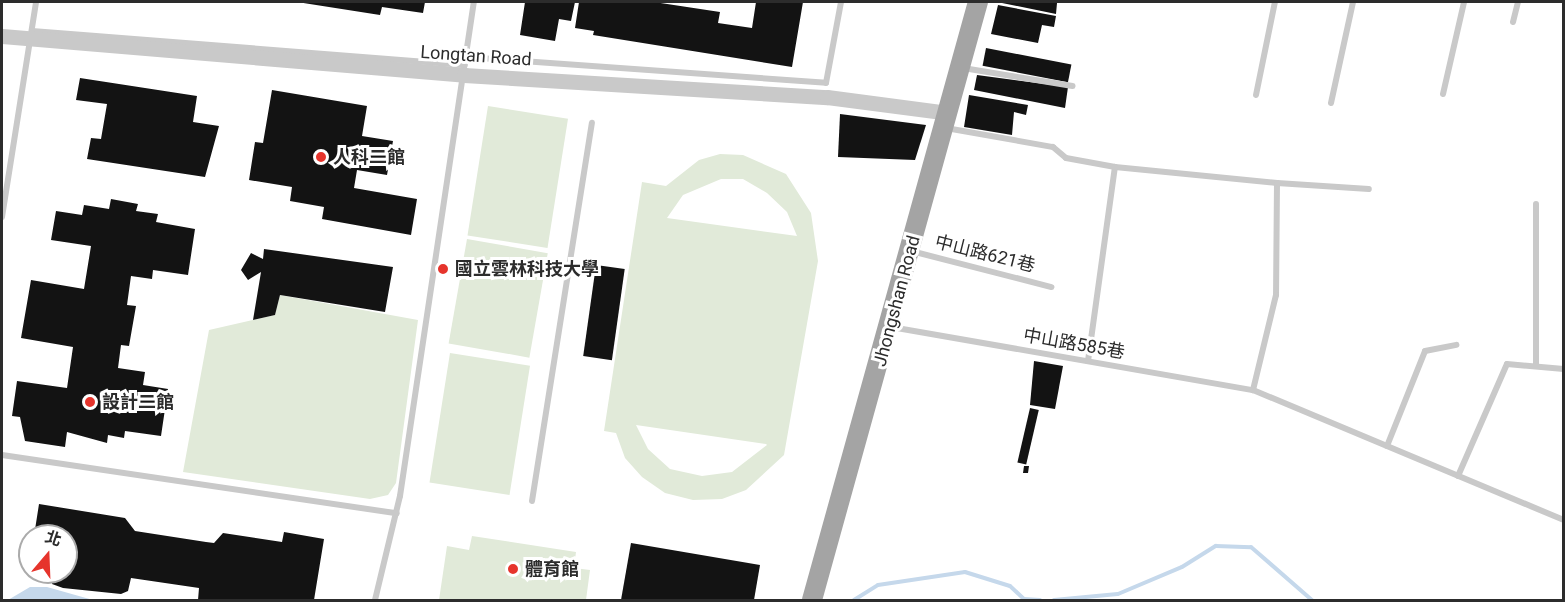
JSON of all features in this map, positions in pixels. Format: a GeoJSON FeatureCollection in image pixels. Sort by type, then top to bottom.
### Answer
{"type":"FeatureCollection","features":[{"type":"Feature","properties":{"kind":"main road","name":"Jhongshan Road"},"geometry":{"type":"LineString","coordinates":[[812,600],[890,327],[978,2]]}},
{"type":"Feature","properties":{"kind":"street","name":"Longtan Road"},"geometry":{"type":"LineString","coordinates":[[2,36],[31,35],[827,97],[946,120]]}},
{"type":"Feature","properties":{"kind":"lane"},"geometry":{"type":"LineString","coordinates":[[2,217],[36,2]]}},
{"type":"Feature","properties":{"kind":"lane"},"geometry":{"type":"LineString","coordinates":[[375,600],[397,513],[474,2]]}},
{"type":"Feature","properties":{"kind":"lane"},"geometry":{"type":"LineString","coordinates":[[466,57],[826,83],[841,2]]}},
{"type":"Feature","properties":{"kind":"lane"},"geometry":{"type":"LineString","coordinates":[[1256,95],[1275,2]]}},
{"type":"Feature","properties":{"kind":"lane"},"geometry":{"type":"LineString","coordinates":[[1331,103],[1353,2]]}},
{"type":"Feature","properties":{"kind":"lane"},"geometry":{"type":"LineString","coordinates":[[1443,94],[1464,2]]}},
{"type":"Feature","properties":{"kind":"lane"},"geometry":{"type":"LineString","coordinates":[[1513,22],[1518,2]]}},
{"type":"Feature","properties":{"kind":"lane"},"geometry":{"type":"LineString","coordinates":[[960,67],[1073,86]]}},
{"type":"Feature","properties":{"kind":"lane"},"geometry":{"type":"LineString","coordinates":[[946,120],[1053,147],[1066,158],[1115,167],[1277,183],[1369,189]]}},
{"type":"Feature","properties":{"kind":"lane"},"geometry":{"type":"LineString","coordinates":[[532,501],[592,123]]}},
{"type":"Feature","properties":{"kind":"lane"},"geometry":{"type":"LineString","coordinates":[[1088,361],[1115,167]]}},
{"type":"Feature","properties":{"kind":"lane"},"geometry":{"type":"LineString","coordinates":[[1253,390],[1276,295],[1277,183]]}},
{"type":"Feature","properties":{"kind":"lane"},"geometry":{"type":"LineString","coordinates":[[1536,204],[1536,366]]}},
{"type":"Feature","properties":{"kind":"lane","name":"中山路621巷"},"geometry":{"type":"LineString","coordinates":[[911,251],[1052,287]]}},
{"type":"Feature","properties":{"kind":"lane","name":"中山路585巷"},"geometry":{"type":"LineString","coordinates":[[890,327],[1253,390],[1563,520]]}},
{"type":"Feature","properties":{"kind":"lane"},"geometry":{"type":"LineString","coordinates":[[1387,446],[1425,351],[1456,345]]}},
{"type":"Feature","properties":{"kind":"lane"},"geometry":{"type":"LineString","coordinates":[[1458,476],[1507,364],[1563,369]]}},
{"type":"Feature","properties":{"kind":"lane"},"geometry":{"type":"LineString","coordinates":[[2,455],[397,513]]}},
{"type":"Feature","properties":{"kind":"green space"},"geometry":{"type":"Polygon","coordinates":[[[488,106],[568,119],[548,248],[468,235],[488,106]]]}},
{"type":"Feature","properties":{"kind":"green space"},"geometry":{"type":"Polygon","coordinates":[[[720,154],[743,155],[786,174],[811,213],[818,261],[784,455],[746,490],[722,499],[693,500],[665,493],[642,477],[625,458],[616,433],[604,431],[642,182],[666,186],[699,160],[720,154]],[[721,179],[683,195],[667,218],[797,236],[787,212],[767,193],[743,179],[721,179]],[[636,425],[648,449],[670,469],[702,476],[732,472],[767,445],[766,444],[636,425]]]}},
{"type":"Feature","properties":{"kind":"green space"},"geometry":{"type":"Polygon","coordinates":[[[467,239],[548,253],[529,358],[449,343],[467,239]]]}},
{"type":"Feature","properties":{"kind":"green space"},"geometry":{"type":"Polygon","coordinates":[[[280,295],[418,320],[396,483],[388,495],[370,499],[183,472],[209,330],[275,315],[280,295]]]}},
{"type":"Feature","properties":{"kind":"green space"},"geometry":{"type":"Polygon","coordinates":[[[450,353],[530,366],[510,495],[430,482],[450,353]]]}},
{"type":"Feature","properties":{"kind":"green space","name":"體育館"},"geometry":{"type":"Polygon","coordinates":[[[472,536],[576,552],[574,568],[590,570],[586,600],[439,600],[447,546],[469,550],[472,536]]]}},
{"type":"Feature","properties":{"kind":"water"},"geometry":{"type":"Polygon","coordinates":[[[30,587],[47,587],[93,600],[8,600],[30,587]]]}},
{"type":"Feature","properties":{"kind":"building"},"geometry":{"type":"Polygon","coordinates":[[[297,2],[425,2],[423,13],[382,7],[380,15],[297,2]]]}},
{"type":"Feature","properties":{"kind":"building"},"geometry":{"type":"Polygon","coordinates":[[[525,2],[575,2],[571,21],[559,19],[555,41],[520,35],[525,2]]]}},
{"type":"Feature","properties":{"kind":"building"},"geometry":{"type":"Polygon","coordinates":[[[579,2],[654,2],[720,12],[718,23],[752,28],[756,2],[803,2],[792,67],[593,35],[594,31],[575,28],[579,2]]]}},
{"type":"Feature","properties":{"kind":"building"},"geometry":{"type":"Polygon","coordinates":[[[1002,3],[1057,3],[1056,14],[1002,3]]]}},
{"type":"Feature","properties":{"kind":"building"},"geometry":{"type":"Polygon","coordinates":[[[998,5],[1056,16],[1054,27],[1042,25],[1038,43],[991,34],[998,5]]]}},
{"type":"Feature","properties":{"kind":"building"},"geometry":{"type":"Polygon","coordinates":[[[986,48],[1071,65],[1068,82],[983,66],[986,48]]]}},
{"type":"Feature","properties":{"kind":"building"},"geometry":{"type":"Polygon","coordinates":[[[977,75],[1068,87],[1065,108],[974,90],[977,75]]]}},
{"type":"Feature","properties":{"kind":"building"},"geometry":{"type":"Polygon","coordinates":[[[80,78],[197,96],[193,122],[219,126],[205,177],[87,159],[91,138],[101,139],[107,104],[76,100],[80,78]]]}},
{"type":"Feature","properties":{"kind":"building","name":"人科二館"},"geometry":{"type":"Polygon","coordinates":[[[272,90],[367,106],[362,136],[393,141],[387,175],[357,170],[354,188],[417,199],[411,235],[322,219],[324,207],[290,201],[292,187],[249,180],[255,142],[263,143],[272,90]]]}},
{"type":"Feature","properties":{"kind":"building"},"geometry":{"type":"Polygon","coordinates":[[[969,95],[1028,105],[1026,115],[1014,112],[1012,135],[964,127],[969,95]]]}},
{"type":"Feature","properties":{"kind":"building"},"geometry":{"type":"Polygon","coordinates":[[[840,114],[926,125],[915,160],[838,157],[840,114]]]}},
{"type":"Feature","properties":{"kind":"building"},"geometry":{"type":"Polygon","coordinates":[[[111,199],[138,204],[136,211],[158,214],[156,222],[195,229],[188,275],[153,270],[152,279],[131,276],[127,305],[136,306],[129,346],[121,345],[118,368],[145,372],[143,385],[168,389],[161,436],[125,431],[124,438],[108,435],[107,443],[67,432],[65,447],[25,441],[20,417],[12,416],[17,381],[67,388],[73,347],[21,338],[31,280],[84,289],[91,246],[51,240],[56,211],[82,215],[84,205],[109,209],[111,199]]]}},
{"type":"Feature","properties":{"kind":"building"},"geometry":{"type":"Polygon","coordinates":[[[264,249],[393,267],[385,312],[280,295],[275,315],[253,320],[261,272],[248,280],[241,270],[251,253],[263,259],[264,249]]]}},
{"type":"Feature","properties":{"kind":"building"},"geometry":{"type":"Polygon","coordinates":[[[596,265],[625,269],[612,360],[583,356],[596,265]]]}},
{"type":"Feature","properties":{"kind":"building"},"geometry":{"type":"Polygon","coordinates":[[[1034,361],[1063,366],[1055,409],[1030,405],[1034,361]]]}},
{"type":"Feature","properties":{"kind":"building"},"geometry":{"type":"Polygon","coordinates":[[[1030,408],[1039,410],[1026,465],[1017,463],[1030,408]]]}},
{"type":"Feature","properties":{"kind":"building"},"geometry":{"type":"Polygon","coordinates":[[[1024,466],[1029,466],[1028,473],[1023,473],[1024,466]]]}},
{"type":"Feature","properties":{"kind":"building"},"geometry":{"type":"Polygon","coordinates":[[[39,504],[125,518],[135,531],[214,543],[223,533],[282,542],[284,532],[324,539],[314,600],[198,600],[199,588],[131,578],[128,591],[121,594],[63,588],[52,584],[78,584],[78,524],[36,524],[39,504]]]}},
{"type":"Feature","properties":{"kind":"building"},"geometry":{"type":"Polygon","coordinates":[[[631,543],[760,565],[754,600],[621,600],[631,543]]]}},
{"type":"Feature","properties":{"kind":"waterway"},"geometry":{"type":"LineString","coordinates":[[1054,600],[1118,594],[1182,567],[1216,546],[1251,547],[1312,600]]}},
{"type":"Feature","properties":{"kind":"waterway"},"geometry":{"type":"LineString","coordinates":[[854,600],[878,585],[965,572],[1010,586],[1024,599],[1040,600]]}},
{"type":"Feature","properties":{"kind":"place","name":"人科二館"},"geometry":{"type":"Point","coordinates":[321,157]}},
{"type":"Feature","properties":{"kind":"place","name":"國立雲林科技大學"},"geometry":{"type":"Point","coordinates":[443,269]}},
{"type":"Feature","properties":{"kind":"place","name":"設計二館"},"geometry":{"type":"Point","coordinates":[90,402]}},
{"type":"Feature","properties":{"kind":"place","name":"體育館"},"geometry":{"type":"Point","coordinates":[513,569]}}]}
